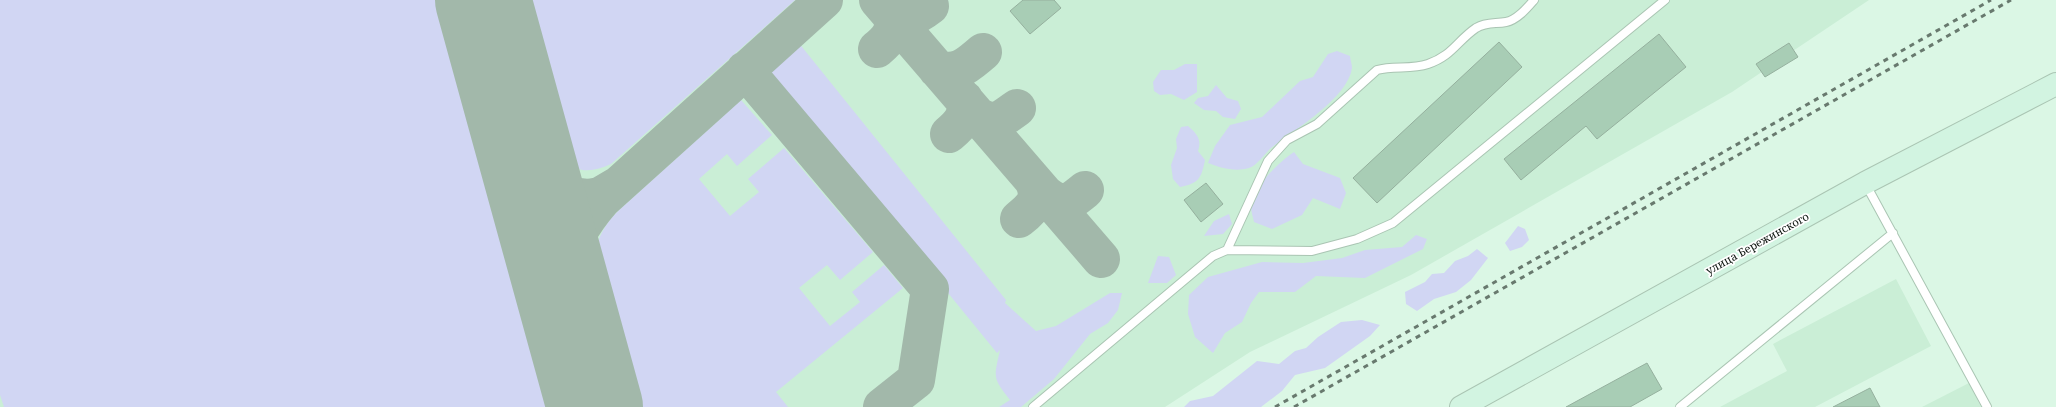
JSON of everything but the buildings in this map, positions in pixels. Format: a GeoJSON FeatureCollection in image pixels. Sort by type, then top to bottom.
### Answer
{"type":"FeatureCollection","features":[{"type":"Feature","properties":{"kind":"main road","name":"улица Бережинского"},"geometry":{"type":"LineString","coordinates":[[1461,407],[1865,183],[2056,84]]}},
{"type":"Feature","properties":{"kind":"lane"},"geometry":{"type":"LineString","coordinates":[[1226,250],[1268,160],[1287,140],[1317,124],[1377,70],[1384,68],[1411,68],[1444,58],[1476,28],[1488,23],[1507,22],[1519,15],[1534,0]]}},
{"type":"Feature","properties":{"kind":"lane"},"geometry":{"type":"LineString","coordinates":[[1033,407],[1213,256],[1226,250],[1312,251],[1358,239],[1393,223],[1665,0]]}},
{"type":"Feature","properties":{"kind":"lane"},"geometry":{"type":"LineString","coordinates":[[1865,183],[1988,407]]}},
{"type":"Feature","properties":{"kind":"lane"},"geometry":{"type":"LineString","coordinates":[[1680,407],[1893,233]]}},
{"type":"Feature","properties":{"kind":"shaded area"},"geometry":{"type":"Polygon","coordinates":[[[0,0],[1869,0],[1732,92],[1411,275],[1250,352],[1165,407],[0,407],[0,0]]]}},
{"type":"Feature","properties":{"kind":"shaded area"},"geometry":{"type":"Polygon","coordinates":[[[0,0],[447,0],[558,407],[4,407],[0,395],[0,0]]]}},
{"type":"Feature","properties":{"kind":"shaded area"},"geometry":{"type":"Polygon","coordinates":[[[521,0],[795,0],[611,164],[598,169],[585,170],[574,167],[568,163],[564,157],[521,0]]]}},
{"type":"Feature","properties":{"kind":"shaded area"},"geometry":{"type":"Polygon","coordinates":[[[798,42],[1006,300],[1005,303],[1036,331],[1056,326],[1110,293],[1122,293],[1118,310],[1108,323],[1090,334],[1054,379],[1021,407],[999,407],[1010,400],[1000,386],[996,377],[996,366],[1000,350],[997,353],[767,71],[798,42]]]}},
{"type":"Feature","properties":{"kind":"shaded area"},"geometry":{"type":"Polygon","coordinates":[[[1337,51],[1350,56],[1352,68],[1341,91],[1331,102],[1306,123],[1271,148],[1252,167],[1233,169],[1223,168],[1208,163],[1215,146],[1230,125],[1262,117],[1300,81],[1313,77],[1328,54],[1337,51]]]}},
{"type":"Feature","properties":{"kind":"shaded area"},"geometry":{"type":"Polygon","coordinates":[[[1185,64],[1197,64],[1197,92],[1184,100],[1171,94],[1160,95],[1154,91],[1153,82],[1161,70],[1174,70],[1185,64]]]}},
{"type":"Feature","properties":{"kind":"shaded area"},"geometry":{"type":"Polygon","coordinates":[[[1216,85],[1227,98],[1238,101],[1241,109],[1235,119],[1223,117],[1216,111],[1204,110],[1194,103],[1198,98],[1208,96],[1216,85]]]}},
{"type":"Feature","properties":{"kind":"shaded area"},"geometry":{"type":"Polygon","coordinates":[[[741,100],[772,135],[737,166],[727,154],[699,179],[730,216],[759,192],[748,179],[784,148],[873,252],[840,280],[827,265],[799,288],[830,326],[860,302],[852,292],[884,265],[903,288],[776,392],[788,407],[632,407],[594,263],[594,256],[598,242],[604,229],[617,212],[741,100]]]}},
{"type":"Feature","properties":{"kind":"shaded area"},"geometry":{"type":"Polygon","coordinates":[[[1188,126],[1198,137],[1198,151],[1205,160],[1202,172],[1198,179],[1191,184],[1180,187],[1173,179],[1171,165],[1177,148],[1176,139],[1181,127],[1188,126]]]}},
{"type":"Feature","properties":{"kind":"shaded area"},"geometry":{"type":"Polygon","coordinates":[[[1294,152],[1303,164],[1340,178],[1346,193],[1340,209],[1313,198],[1302,215],[1272,229],[1254,222],[1251,206],[1256,191],[1261,183],[1275,168],[1294,152]]]}},
{"type":"Feature","properties":{"kind":"shaded area"},"geometry":{"type":"Polygon","coordinates":[[[1229,214],[1232,224],[1223,234],[1204,236],[1214,221],[1229,214]]]}},
{"type":"Feature","properties":{"kind":"shaded area"},"geometry":{"type":"Polygon","coordinates":[[[1518,226],[1525,229],[1529,240],[1522,247],[1510,251],[1505,243],[1518,226]]]}},
{"type":"Feature","properties":{"kind":"shaded area"},"geometry":{"type":"Polygon","coordinates":[[[1416,235],[1427,239],[1423,249],[1365,278],[1316,276],[1295,292],[1259,292],[1251,303],[1242,322],[1225,333],[1213,353],[1195,337],[1188,314],[1189,295],[1208,277],[1262,262],[1303,263],[1342,258],[1365,250],[1402,247],[1416,235]]]}},
{"type":"Feature","properties":{"kind":"shaded area"},"geometry":{"type":"Polygon","coordinates":[[[1477,249],[1488,258],[1471,280],[1456,292],[1434,299],[1417,311],[1406,304],[1405,292],[1425,282],[1432,274],[1444,273],[1455,261],[1468,256],[1477,249]]]}},
{"type":"Feature","properties":{"kind":"shaded area"},"geometry":{"type":"Polygon","coordinates":[[[1158,256],[1169,257],[1176,275],[1167,283],[1148,283],[1158,256]]]}},
{"type":"Feature","properties":{"kind":"shaded area"},"geometry":{"type":"Polygon","coordinates":[[[1896,279],[1931,346],[1815,407],[1720,407],[1787,371],[1773,344],[1896,279]]]}},
{"type":"Feature","properties":{"kind":"shaded area"},"geometry":{"type":"Polygon","coordinates":[[[1362,320],[1380,325],[1370,336],[1325,368],[1295,375],[1282,391],[1261,407],[1184,407],[1190,401],[1213,396],[1257,361],[1279,364],[1295,351],[1306,348],[1318,337],[1341,322],[1362,320]]]}},
{"type":"Feature","properties":{"kind":"shaded area"},"geometry":{"type":"Polygon","coordinates":[[[1969,383],[1981,407],[1922,407],[1969,383]]]}},
{"type":"Feature","properties":{"kind":"taxiway"},"geometry":{"type":"LineString","coordinates":[[559,277],[576,236],[602,200],[824,0]]}},
{"type":"Feature","properties":{"kind":"taxiway"},"geometry":{"type":"LineString","coordinates":[[878,0],[1101,259]]}},
{"type":"Feature","properties":{"kind":"taxiway"},"geometry":{"type":"LineString","coordinates":[[891,15],[902,18],[912,16],[930,6]]}},
{"type":"Feature","properties":{"kind":"taxiway"},"geometry":{"type":"LineString","coordinates":[[877,49],[888,39],[890,35],[893,26],[891,15]]}},
{"type":"Feature","properties":{"kind":"taxiway"},"geometry":{"type":"LineString","coordinates":[[937,69],[945,71],[957,70],[967,65],[983,52]]}},
{"type":"Feature","properties":{"kind":"taxiway"},"geometry":{"type":"LineString","coordinates":[[745,70],[930,289],[916,380],[882,407]]}},
{"type":"Feature","properties":{"kind":"taxiway"},"geometry":{"type":"LineString","coordinates":[[949,134],[963,119],[965,114],[964,99]]}},
{"type":"Feature","properties":{"kind":"taxiway"},"geometry":{"type":"LineString","coordinates":[[978,116],[989,121],[994,121],[1003,118],[1017,108]]}},
{"type":"Feature","properties":{"kind":"taxiway"},"geometry":{"type":"LineString","coordinates":[[527,161],[539,178],[564,195],[589,198],[600,196],[617,186]]}},
{"type":"Feature","properties":{"kind":"taxiway"},"geometry":{"type":"LineString","coordinates":[[1019,219],[1029,211],[1035,202],[1037,192],[1033,180]]}},
{"type":"Feature","properties":{"kind":"taxiway"},"geometry":{"type":"LineString","coordinates":[[1045,194],[1057,201],[1066,202],[1075,198],[1085,190]]}},
{"type":"Feature","properties":{"kind":"runway"},"geometry":{"type":"LineString","coordinates":[[483,0],[595,407]]}},
{"type":"Feature","properties":{"kind":"railway"},"geometry":{"type":"LineString","coordinates":[[1275,407],[1991,0]]}},
{"type":"Feature","properties":{"kind":"railway"},"geometry":{"type":"LineString","coordinates":[[1294,407],[2011,0]]}}]}
